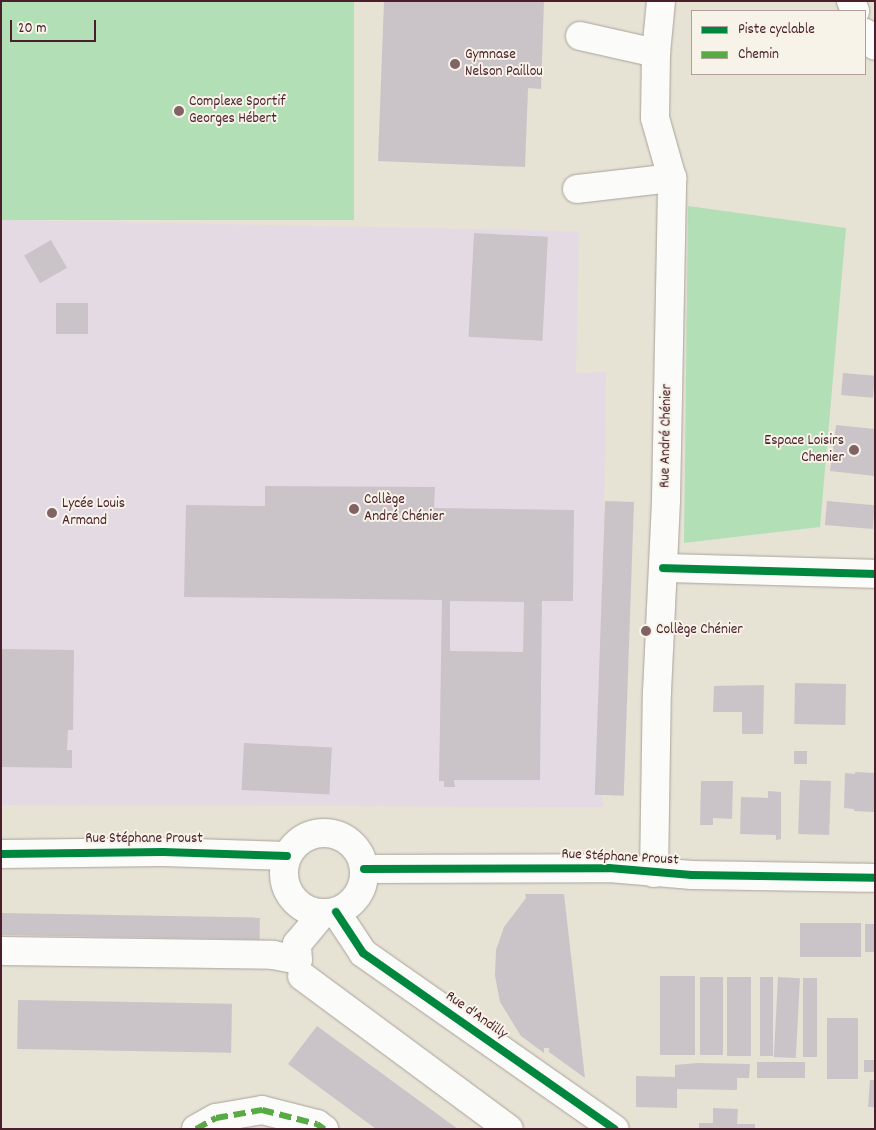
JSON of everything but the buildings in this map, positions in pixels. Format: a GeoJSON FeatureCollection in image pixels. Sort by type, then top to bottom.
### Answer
{"type":"FeatureCollection","features":[{"type":"Feature","properties":{"kind":"street","name":"Rue André Chénier"},"geometry":{"type":"LineString","coordinates":[[654,873],[657,692],[666,500],[672,178],[655,118],[656,53],[661,1]]}},
{"type":"Feature","properties":{"kind":"street"},"geometry":{"type":"LineString","coordinates":[[866,34],[875,46]]}},
{"type":"Feature","properties":{"kind":"street"},"geometry":{"type":"LineString","coordinates":[[580,36],[656,53]]}},
{"type":"Feature","properties":{"kind":"street"},"geometry":{"type":"LineString","coordinates":[[577,189],[672,178]]}},
{"type":"Feature","properties":{"kind":"street"},"geometry":{"type":"LineString","coordinates":[[663,568],[875,574]]}},
{"type":"Feature","properties":{"kind":"street"},"geometry":{"type":"LineString","coordinates":[[1,951],[273,954],[298,960],[297,944],[329,913],[348,906],[358,896],[363,883],[364,869],[361,856],[353,846],[343,838],[330,833],[317,833],[305,838],[294,846],[287,856],[284,869],[285,882],[290,894],[304,908],[329,913]]}},
{"type":"Feature","properties":{"kind":"street","name":"Rue Stéphane Proust"},"geometry":{"type":"LineString","coordinates":[[1,854],[163,852],[287,856]]}},
{"type":"Feature","properties":{"kind":"street","name":"Rue Stéphane Proust"},"geometry":{"type":"LineString","coordinates":[[364,869],[609,868],[654,873],[875,878]]}},
{"type":"Feature","properties":{"kind":"street","name":"Rue d'Andilly"},"geometry":{"type":"LineString","coordinates":[[329,913],[363,954],[614,1129]]}},
{"type":"Feature","properties":{"kind":"street"},"geometry":{"type":"LineString","coordinates":[[302,976],[510,1129]]}},
{"type":"Feature","properties":{"kind":"street"},"geometry":{"type":"LineString","coordinates":[[196,1129],[216,1118],[262,1110],[317,1124],[324,1129]]}},
{"type":"Feature","properties":{"kind":"shaded area","name":"Collège André Chénier"},"geometry":{"type":"Polygon","coordinates":[[[1,220],[579,231],[576,373],[606,372],[600,789],[604,807],[1,805],[1,220]]]}},
{"type":"Feature","properties":{"kind":"green space","name":"Complexe Sportif Georges Hébert"},"geometry":{"type":"Polygon","coordinates":[[[1,1],[354,1],[354,220],[1,220],[1,1]]]}},
{"type":"Feature","properties":{"kind":"green space"},"geometry":{"type":"Polygon","coordinates":[[[688,206],[846,228],[820,527],[684,543],[688,206]]]}},
{"type":"Feature","properties":{"kind":"marked path"},"geometry":{"type":"LineString","coordinates":[[196,1129],[216,1118],[262,1110],[317,1124],[324,1129]]}},
{"type":"Feature","properties":{"kind":"cycle path"},"geometry":{"type":"LineString","coordinates":[[663,568],[875,574]]}},
{"type":"Feature","properties":{"kind":"cycle path"},"geometry":{"type":"LineString","coordinates":[[1,854],[163,852],[287,856]]}},
{"type":"Feature","properties":{"kind":"cycle path"},"geometry":{"type":"LineString","coordinates":[[364,869],[609,868],[692,875],[875,878]]}},
{"type":"Feature","properties":{"kind":"cycle path"},"geometry":{"type":"LineString","coordinates":[[336,912],[363,953],[614,1129]]}},
{"type":"Feature","properties":{"kind":"place","name":"Gymnase Nelson Paillou"},"geometry":{"type":"Point","coordinates":[455,64]}},
{"type":"Feature","properties":{"kind":"place","name":"Complexe Sportif Georges Hébert"},"geometry":{"type":"Point","coordinates":[179,111]}},
{"type":"Feature","properties":{"kind":"place","name":"Espace Loisirs Chenier"},"geometry":{"type":"Point","coordinates":[854,450]}},
{"type":"Feature","properties":{"kind":"place","name":"Collège André Chénier"},"geometry":{"type":"Point","coordinates":[354,509]}},
{"type":"Feature","properties":{"kind":"place","name":"Lycée Louis Armand"},"geometry":{"type":"Point","coordinates":[52,513]}},
{"type":"Feature","properties":{"kind":"place","name":"Collège Chénier"},"geometry":{"type":"Point","coordinates":[646,631]}}]}
